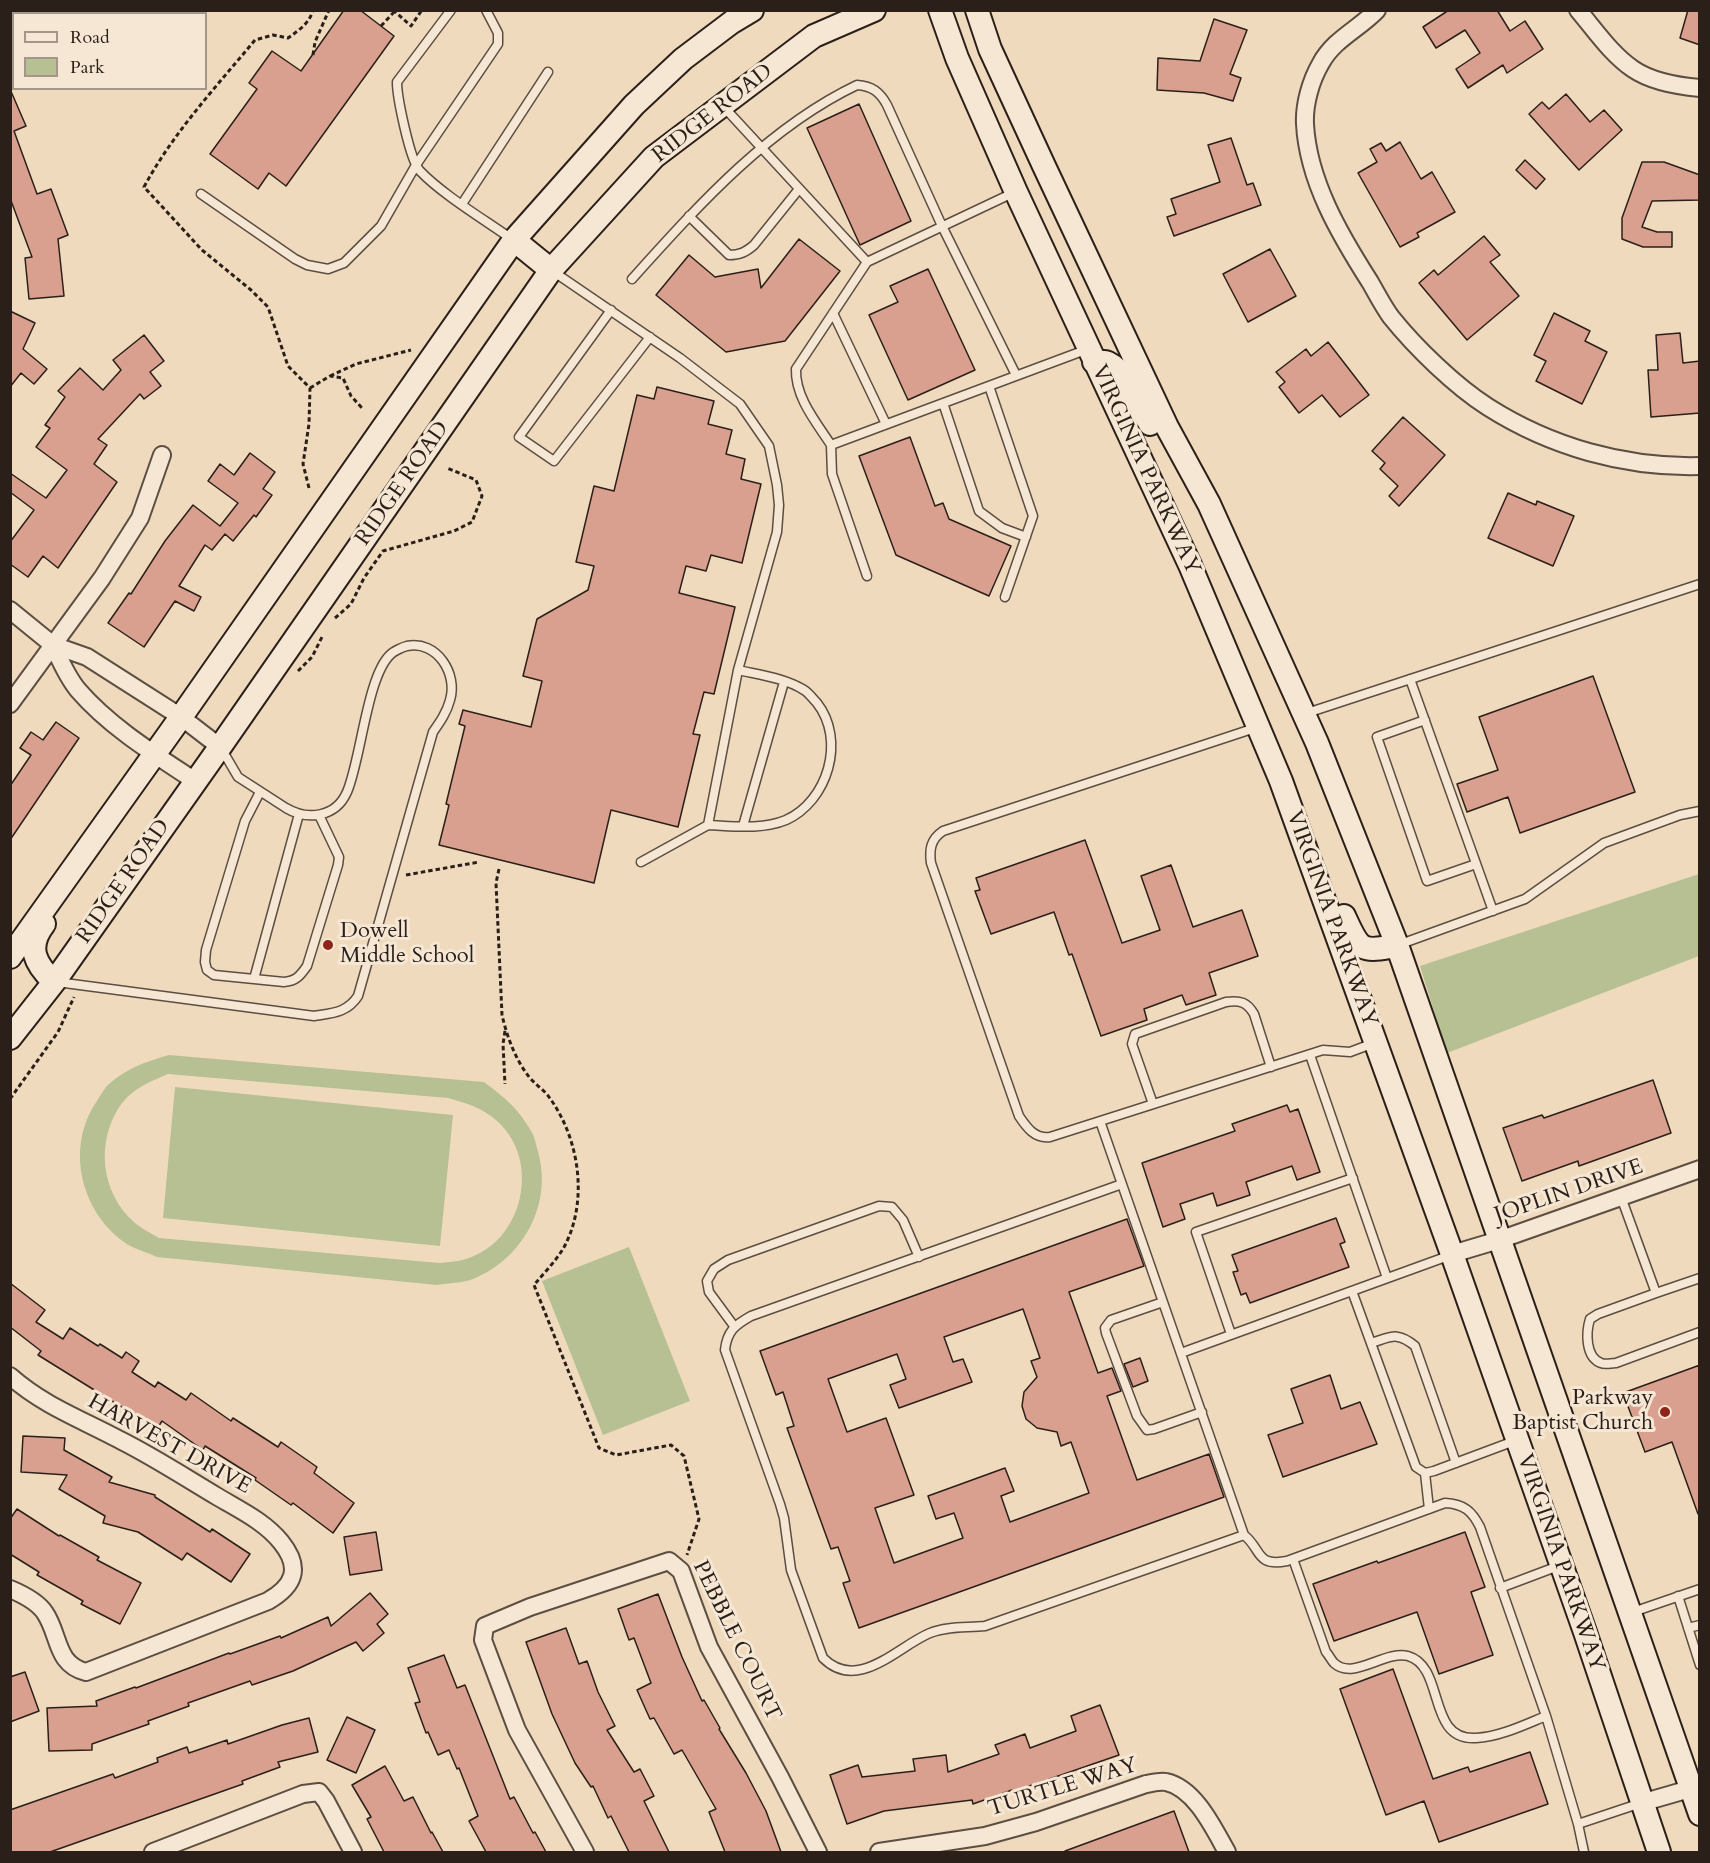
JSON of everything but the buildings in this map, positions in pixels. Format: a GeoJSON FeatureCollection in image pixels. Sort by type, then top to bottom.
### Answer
{"type":"FeatureCollection","features":[{"type":"Feature","properties":{"kind":"main road","name":"RIDGE ROAD"},"geometry":{"type":"LineString","coordinates":[[10,1038],[54,982],[220,747],[551,270],[654,157],[814,36],[874,10]]}},
{"type":"Feature","properties":{"kind":"main road","name":"VIRGINIA PARKWAY"},"geometry":{"type":"LineString","coordinates":[[940,10],[957,58],[1016,192],[1181,544],[1259,727],[1377,1042],[1561,1565],[1659,1852]]}},
{"type":"Feature","properties":{"kind":"main road","name":"VIRGINIA PARKWAY"},"geometry":{"type":"LineString","coordinates":[[977,10],[990,49],[1133,356],[1167,427],[1209,504],[1303,714],[1397,945],[1630,1613],[1695,1787],[1700,1814]]}},
{"type":"Feature","properties":{"kind":"main road"},"geometry":{"type":"LineString","coordinates":[[10,957],[181,717],[514,240],[633,105],[683,59],[749,11]]}},
{"type":"Feature","properties":{"kind":"main road"},"geometry":{"type":"LineString","coordinates":[[514,240],[551,270]]}},
{"type":"Feature","properties":{"kind":"main road"},"geometry":{"type":"LineString","coordinates":[[1091,355],[1107,362],[1118,371],[1130,387],[1188,495],[1209,504]]}},
{"type":"Feature","properties":{"kind":"main road"},"geometry":{"type":"LineString","coordinates":[[1303,843],[1322,861],[1355,941],[1366,950],[1397,945]]}},
{"type":"Feature","properties":{"kind":"main road"},"geometry":{"type":"LineString","coordinates":[[54,982],[40,969],[34,945],[41,928],[69,890],[86,850]]}},
{"type":"Feature","properties":{"kind":"street"},"geometry":{"type":"LineString","coordinates":[[1377,10],[1335,44],[1321,62],[1309,92],[1304,122],[1309,157],[1319,187],[1350,251],[1391,317],[1434,364],[1487,406],[1547,438],[1611,459],[1673,467],[1700,466]]}},
{"type":"Feature","properties":{"kind":"street"},"geometry":{"type":"LineString","coordinates":[[1578,10],[1633,70],[1661,82],[1700,88]]}},
{"type":"Feature","properties":{"kind":"street"},"geometry":{"type":"LineString","coordinates":[[10,704],[102,578],[141,518],[162,455]]}},
{"type":"Feature","properties":{"kind":"street"},"geometry":{"type":"LineString","coordinates":[[10,610],[53,645],[87,657],[181,717],[220,747]]}},
{"type":"Feature","properties":{"kind":"street"},"geometry":{"type":"LineString","coordinates":[[53,645],[77,689],[107,718],[153,754],[195,781]]}},
{"type":"Feature","properties":{"kind":"street","name":"JOPLIN DRIVE"},"geometry":{"type":"LineString","coordinates":[[1452,1254],[1499,1240],[1700,1169]]}},
{"type":"Feature","properties":{"kind":"street","name":"HARVEST DRIVE"},"geometry":{"type":"LineString","coordinates":[[10,1376],[27,1391],[61,1412],[131,1445],[259,1521],[283,1544],[293,1567],[290,1585],[268,1601],[86,1672],[76,1670],[60,1651],[56,1635],[45,1612],[32,1601],[10,1589]]}},
{"type":"Feature","properties":{"kind":"street","name":"PEBBLE COURT"},"geometry":{"type":"LineString","coordinates":[[585,1852],[518,1730],[483,1640],[485,1626],[522,1610],[669,1561],[681,1571],[709,1647],[818,1852]]}},
{"type":"Feature","properties":{"kind":"street","name":"TURTLE WAY"},"geometry":{"type":"LineString","coordinates":[[879,1852],[985,1836],[1036,1822],[1146,1784],[1166,1782],[1183,1791],[1198,1804],[1227,1852]]}},
{"type":"Feature","properties":{"kind":"street"},"geometry":{"type":"LineString","coordinates":[[1641,1803],[1695,1787]]}},
{"type":"Feature","properties":{"kind":"street"},"geometry":{"type":"LineString","coordinates":[[153,1852],[303,1794],[319,1792],[353,1852]]}},
{"type":"Feature","properties":{"kind":"lane"},"geometry":{"type":"LineString","coordinates":[[451,10],[397,82],[397,92],[416,165],[419,170],[462,204],[514,240]]}},
{"type":"Feature","properties":{"kind":"lane"},"geometry":{"type":"LineString","coordinates":[[201,194],[294,259],[307,265],[328,269],[344,263],[381,226],[416,165],[498,44],[498,33],[486,10]]}},
{"type":"Feature","properties":{"kind":"lane"},"geometry":{"type":"LineString","coordinates":[[462,204],[548,72]]}},
{"type":"Feature","properties":{"kind":"lane"},"geometry":{"type":"LineString","coordinates":[[632,279],[688,216],[762,148],[809,112],[857,85],[876,90],[887,105],[942,226],[1016,375]]}},
{"type":"Feature","properties":{"kind":"lane"},"geometry":{"type":"LineString","coordinates":[[722,105],[867,262]]}},
{"type":"Feature","properties":{"kind":"lane"},"geometry":{"type":"LineString","coordinates":[[688,216],[729,255],[737,255],[746,252],[754,245],[800,189]]}},
{"type":"Feature","properties":{"kind":"lane"},"geometry":{"type":"LineString","coordinates":[[867,576],[832,474],[831,445],[807,408],[796,381],[796,369],[867,262],[1016,192]]}},
{"type":"Feature","properties":{"kind":"lane"},"geometry":{"type":"LineString","coordinates":[[551,270],[650,336],[740,404],[769,446],[779,505],[777,532],[738,670],[708,825]]}},
{"type":"Feature","properties":{"kind":"lane"},"geometry":{"type":"LineString","coordinates":[[611,310],[519,437],[554,461],[650,336]]}},
{"type":"Feature","properties":{"kind":"lane"},"geometry":{"type":"LineString","coordinates":[[833,313],[886,424]]}},
{"type":"Feature","properties":{"kind":"lane"},"geometry":{"type":"LineString","coordinates":[[831,445],[1016,375],[1091,355]]}},
{"type":"Feature","properties":{"kind":"lane"},"geometry":{"type":"LineString","coordinates":[[989,386],[1033,516],[1005,597]]}},
{"type":"Feature","properties":{"kind":"lane"},"geometry":{"type":"LineString","coordinates":[[943,403],[980,511],[1002,528],[1026,537]]}},
{"type":"Feature","properties":{"kind":"lane"},"geometry":{"type":"LineString","coordinates":[[1303,714],[1700,584]]}},
{"type":"Feature","properties":{"kind":"lane"},"geometry":{"type":"LineString","coordinates":[[54,982],[314,1016],[341,1012],[353,1004],[358,996],[433,732],[451,698],[452,683],[445,663],[436,652],[426,647],[408,646],[391,653],[379,672],[346,794],[332,811],[313,817],[286,808],[238,777],[220,747]]}},
{"type":"Feature","properties":{"kind":"lane"},"geometry":{"type":"LineString","coordinates":[[641,861],[708,825],[742,826],[779,823],[789,819],[816,796],[832,751],[826,716],[806,691],[784,682],[738,670]]}},
{"type":"Feature","properties":{"kind":"lane"},"geometry":{"type":"LineString","coordinates":[[1410,679],[1493,911]]}},
{"type":"Feature","properties":{"kind":"lane"},"geometry":{"type":"LineString","coordinates":[[742,826],[784,682]]}},
{"type":"Feature","properties":{"kind":"lane"},"geometry":{"type":"LineString","coordinates":[[1425,720],[1377,737],[1428,881],[1476,864]]}},
{"type":"Feature","properties":{"kind":"lane"},"geometry":{"type":"LineString","coordinates":[[1259,727],[943,831],[933,841],[930,849],[931,863],[1019,1116],[1026,1127],[1039,1137],[1045,1138],[1323,1050],[1350,1052],[1377,1042]]}},
{"type":"Feature","properties":{"kind":"lane"},"geometry":{"type":"LineString","coordinates":[[260,792],[245,821],[206,950],[207,970],[214,975],[292,981],[300,977],[307,966],[339,857],[319,815]]}},
{"type":"Feature","properties":{"kind":"lane"},"geometry":{"type":"LineString","coordinates":[[1397,945],[1525,899],[1604,843],[1680,814],[1700,811]]}},
{"type":"Feature","properties":{"kind":"lane"},"geometry":{"type":"LineString","coordinates":[[254,979],[299,814]]}},
{"type":"Feature","properties":{"kind":"lane"},"geometry":{"type":"LineString","coordinates":[[1153,1104],[1132,1044],[1135,1034],[1226,1002],[1240,1001],[1249,1006],[1254,1014],[1271,1067]]}},
{"type":"Feature","properties":{"kind":"lane"},"geometry":{"type":"LineString","coordinates":[[1310,1055],[1387,1278]]}},
{"type":"Feature","properties":{"kind":"lane"},"geometry":{"type":"LineString","coordinates":[[1101,1121],[1244,1535],[1263,1559],[1277,1563],[1445,1503],[1462,1505],[1475,1516],[1546,1716],[1584,1852]]}},
{"type":"Feature","properties":{"kind":"lane"},"geometry":{"type":"LineString","coordinates":[[1231,1334],[1196,1232],[1353,1178]]}},
{"type":"Feature","properties":{"kind":"lane"},"geometry":{"type":"LineString","coordinates":[[1122,1184],[751,1316],[734,1326],[728,1333],[725,1350],[783,1514],[791,1570],[820,1653],[835,1667],[856,1670],[873,1666],[931,1633],[955,1628],[985,1626],[1244,1535]]}},
{"type":"Feature","properties":{"kind":"lane"},"geometry":{"type":"LineString","coordinates":[[1621,1197],[1656,1293]]}},
{"type":"Feature","properties":{"kind":"lane"},"geometry":{"type":"LineString","coordinates":[[734,1326],[709,1292],[707,1281],[714,1269],[728,1260],[879,1206],[892,1207],[903,1220],[919,1257]]}},
{"type":"Feature","properties":{"kind":"lane"},"geometry":{"type":"LineString","coordinates":[[1181,1353],[1452,1254]]}},
{"type":"Feature","properties":{"kind":"lane"},"geometry":{"type":"LineString","coordinates":[[1700,1278],[1598,1314],[1590,1319],[1586,1332],[1595,1360],[1603,1364],[1616,1363],[1700,1332]]}},
{"type":"Feature","properties":{"kind":"lane"},"geometry":{"type":"LineString","coordinates":[[1352,1291],[1416,1467],[1425,1473],[1429,1509]]}},
{"type":"Feature","properties":{"kind":"lane"},"geometry":{"type":"LineString","coordinates":[[1163,1302],[1111,1320],[1105,1328],[1106,1333],[1137,1416],[1147,1430],[1202,1412]]}},
{"type":"Feature","properties":{"kind":"lane"},"geometry":{"type":"LineString","coordinates":[[1371,1343],[1395,1335],[1405,1338],[1414,1346],[1456,1463]]}},
{"type":"Feature","properties":{"kind":"lane"},"geometry":{"type":"LineString","coordinates":[[1425,1473],[1517,1440]]}},
{"type":"Feature","properties":{"kind":"lane"},"geometry":{"type":"LineString","coordinates":[[1293,1558],[1326,1652],[1334,1663],[1343,1668],[1353,1669],[1392,1656],[1407,1656],[1415,1659],[1427,1674],[1443,1719],[1452,1732],[1464,1737],[1490,1736],[1546,1716]]}},
{"type":"Feature","properties":{"kind":"lane"},"geometry":{"type":"LineString","coordinates":[[1500,1588],[1561,1565]]}},
{"type":"Feature","properties":{"kind":"lane"},"geometry":{"type":"LineString","coordinates":[[1630,1613],[1700,1588]]}},
{"type":"Feature","properties":{"kind":"lane"},"geometry":{"type":"LineString","coordinates":[[1678,1596],[1700,1665]]}},
{"type":"Feature","properties":{"kind":"lane"},"geometry":{"type":"LineString","coordinates":[[1688,1629],[1700,1625]]}},
{"type":"Feature","properties":{"kind":"lane"},"geometry":{"type":"LineString","coordinates":[[1578,1824],[1641,1803]]}},
{"type":"Feature","properties":{"kind":"path"},"geometry":{"type":"LineString","coordinates":[[309,488],[303,464],[309,424],[310,388],[288,366],[268,307],[252,290],[202,250],[144,187],[180,132],[255,40],[273,35],[288,38],[303,28],[313,10]]}},
{"type":"Feature","properties":{"kind":"path"},"geometry":{"type":"LineString","coordinates":[[313,55],[315,42],[329,10]]}},
{"type":"Feature","properties":{"kind":"path"},"geometry":{"type":"LineString","coordinates":[[381,26],[394,11],[411,26],[422,10]]}},
{"type":"Feature","properties":{"kind":"path"},"geometry":{"type":"LineString","coordinates":[[310,388],[356,364],[411,350]]}},
{"type":"Feature","properties":{"kind":"path"},"geometry":{"type":"LineString","coordinates":[[330,376],[343,378],[351,396],[362,408]]}},
{"type":"Feature","properties":{"kind":"path"},"geometry":{"type":"LineString","coordinates":[[329,623],[351,604],[364,578],[383,551],[454,531],[472,522],[482,496],[476,480],[447,468]]}},
{"type":"Feature","properties":{"kind":"path"},"geometry":{"type":"LineString","coordinates":[[297,672],[312,657],[325,632]]}},
{"type":"Feature","properties":{"kind":"path"},"geometry":{"type":"LineString","coordinates":[[406,875],[479,862]]}},
{"type":"Feature","properties":{"kind":"path"},"geometry":{"type":"LineString","coordinates":[[499,868],[496,883],[502,1015],[505,1029],[516,1056],[529,1077],[548,1096],[566,1124],[576,1161],[577,1211],[563,1249],[534,1286],[599,1448],[616,1455],[671,1444],[684,1456],[699,1519],[681,1571]]}},
{"type":"Feature","properties":{"kind":"path"},"geometry":{"type":"LineString","coordinates":[[10,1099],[58,1032],[80,987]]}},
{"type":"Feature","properties":{"kind":"path"},"geometry":{"type":"LineString","coordinates":[[505,1029],[503,1044],[505,1084]]}},
{"type":"Feature","properties":{"kind":"green space"},"geometry":{"type":"Polygon","coordinates":[[[1699,874],[1699,956],[1447,1053],[1420,966],[1699,874]]]}},
{"type":"Feature","properties":{"kind":"green space"},"geometry":{"type":"Polygon","coordinates":[[[169,1055],[484,1082],[516,1109],[534,1138],[542,1172],[537,1210],[530,1228],[506,1258],[491,1270],[473,1279],[437,1285],[157,1257],[132,1247],[109,1229],[97,1214],[88,1197],[82,1178],[81,1140],[86,1122],[108,1085],[129,1070],[169,1055]],[[168,1074],[132,1093],[122,1103],[113,1118],[105,1149],[108,1182],[123,1211],[138,1225],[159,1238],[439,1263],[463,1260],[486,1250],[501,1236],[513,1218],[520,1199],[522,1178],[519,1157],[511,1138],[497,1121],[480,1109],[448,1098],[168,1074]]]}},
{"type":"Feature","properties":{"kind":"green space"},"geometry":{"type":"Polygon","coordinates":[[[175,1087],[453,1115],[440,1246],[163,1218],[175,1087]]]}},
{"type":"Feature","properties":{"kind":"green space"},"geometry":{"type":"Polygon","coordinates":[[[629,1247],[690,1401],[603,1435],[542,1281],[629,1247]]]}},
{"type":"Feature","properties":{"kind":"place","name":"Dowell Middle School"},"geometry":{"type":"Point","coordinates":[328,945]}},
{"type":"Feature","properties":{"kind":"place","name":"Parkway Baptist Church"},"geometry":{"type":"Point","coordinates":[1665,1412]}}]}
